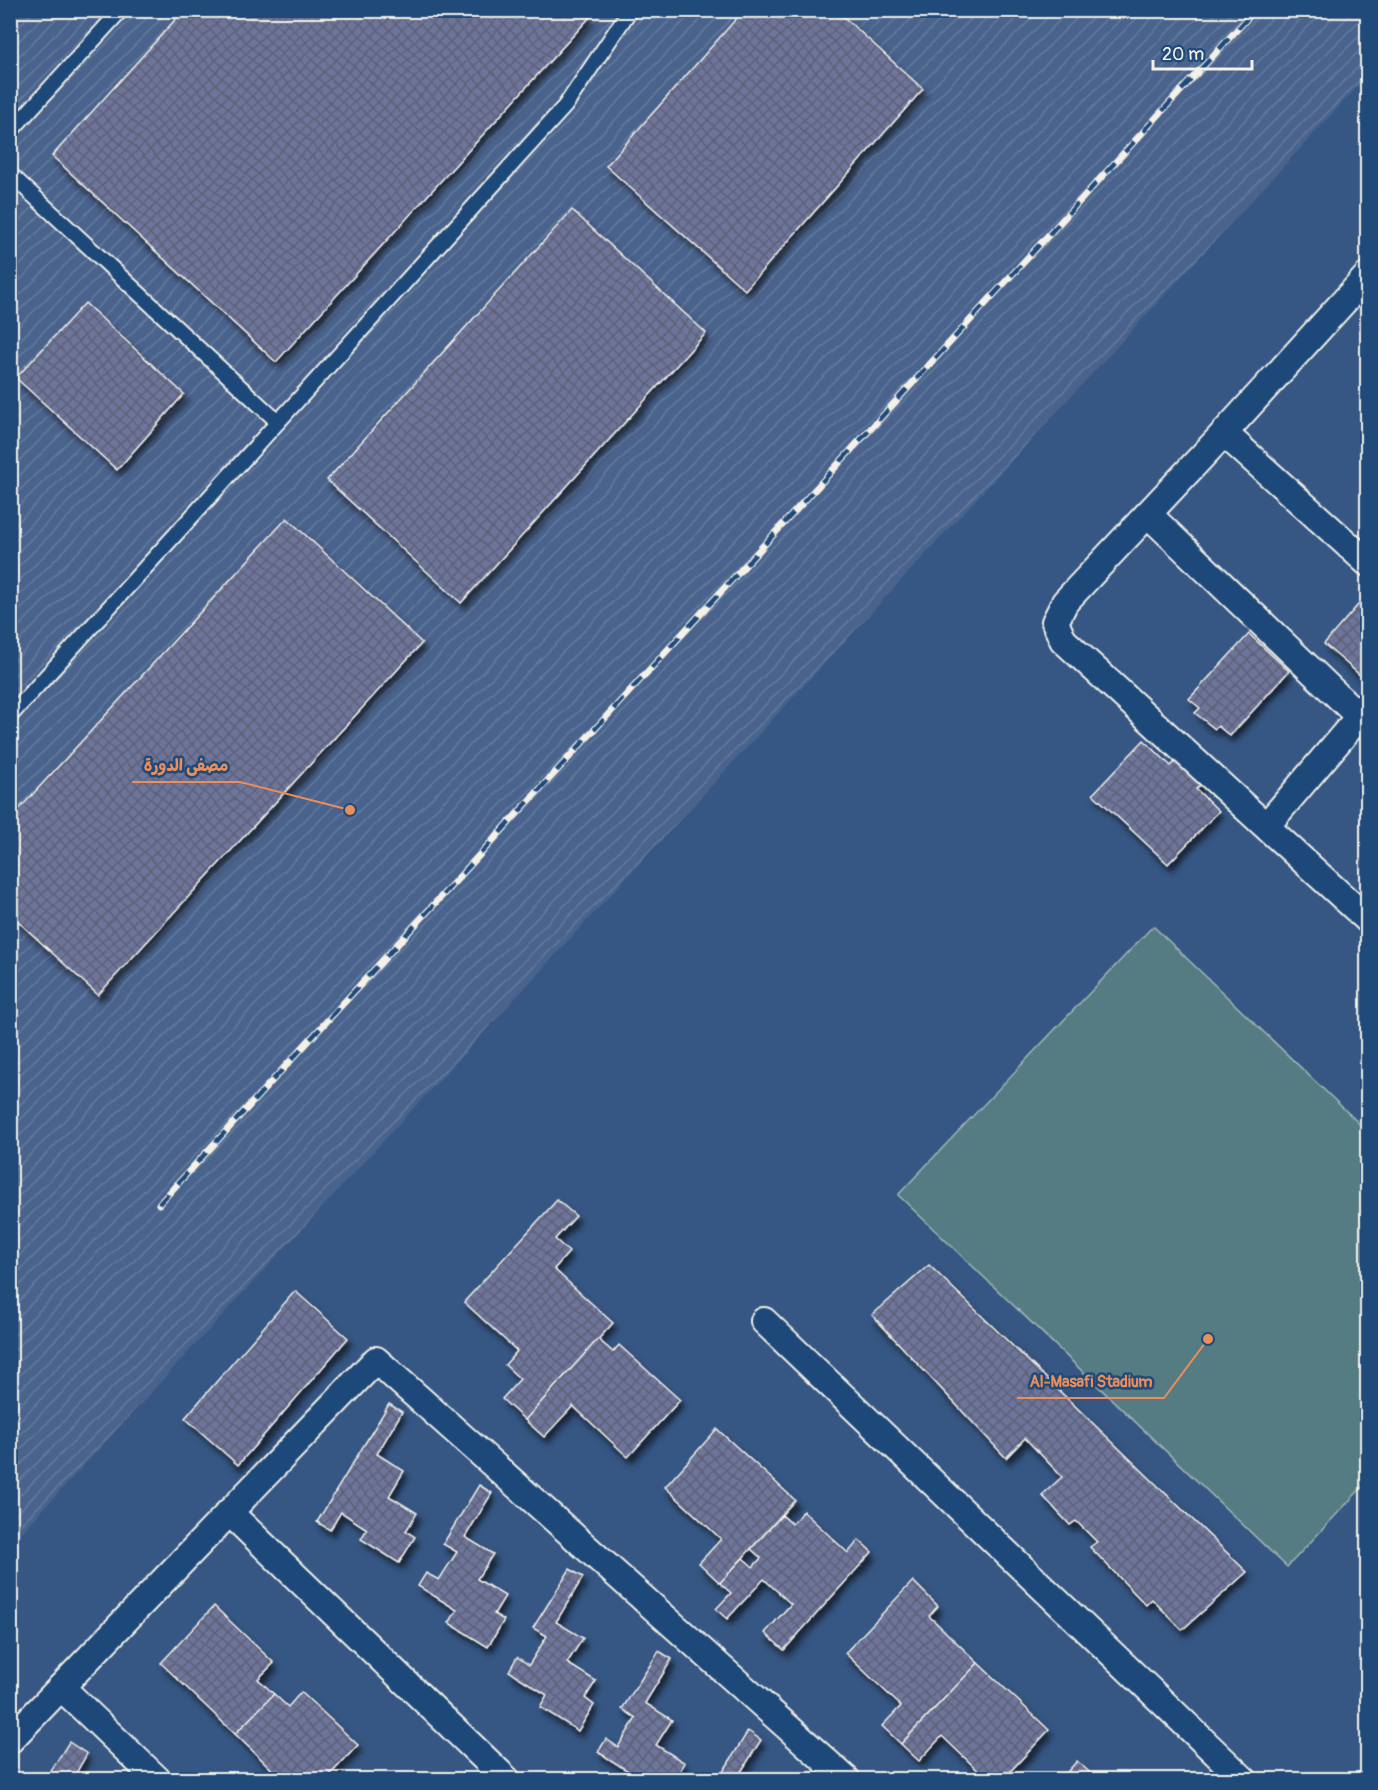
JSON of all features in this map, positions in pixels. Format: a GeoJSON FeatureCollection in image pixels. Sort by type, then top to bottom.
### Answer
{"type":"FeatureCollection","features":[{"type":"Feature","properties":{"kind":"street"},"geometry":{"type":"LineString","coordinates":[[1368,275],[1065,602],[1055,622],[1063,640],[1368,920]]}},
{"type":"Feature","properties":{"kind":"street"},"geometry":{"type":"LineString","coordinates":[[1224,433],[1368,563]]}},
{"type":"Feature","properties":{"kind":"street"},"geometry":{"type":"LineString","coordinates":[[1148,514],[1363,721],[1267,825]]}},
{"type":"Feature","properties":{"kind":"street"},"geometry":{"type":"LineString","coordinates":[[764,1321],[1244,1779]]}},
{"type":"Feature","properties":{"kind":"street"},"geometry":{"type":"LineString","coordinates":[[10,1740],[376,1360],[847,1779]]}},
{"type":"Feature","properties":{"kind":"street"},"geometry":{"type":"LineString","coordinates":[[229,1512],[507,1779]]}},
{"type":"Feature","properties":{"kind":"street"},"geometry":{"type":"LineString","coordinates":[[61,1687],[158,1779]]}},
{"type":"Feature","properties":{"kind":"lane"},"geometry":{"type":"LineString","coordinates":[[10,132],[122,10]]}},
{"type":"Feature","properties":{"kind":"lane"},"geometry":{"type":"LineString","coordinates":[[10,716],[565,106],[630,10]]}},
{"type":"Feature","properties":{"kind":"lane"},"geometry":{"type":"LineString","coordinates":[[10,174],[278,422]]}},
{"type":"Feature","properties":{"kind":"shaded area"},"geometry":{"type":"Polygon","coordinates":[[[11,11],[1367,11],[1367,76],[11,1544],[11,11]]]}},
{"type":"Feature","properties":{"kind":"green space"},"geometry":{"type":"Polygon","coordinates":[[[1153,926],[1367,1131],[1367,1482],[1287,1567],[898,1195],[1153,926]]]}},
{"type":"Feature","properties":{"kind":"building"},"geometry":{"type":"Polygon","coordinates":[[[184,10],[582,10],[590,17],[276,362],[52,156],[184,10]]]}},
{"type":"Feature","properties":{"kind":"building"},"geometry":{"type":"Polygon","coordinates":[[[744,10],[836,10],[923,89],[745,290],[606,166],[744,10]]]}},
{"type":"Feature","properties":{"kind":"building"},"geometry":{"type":"Polygon","coordinates":[[[572,210],[706,333],[461,603],[327,480],[572,210]]]}},
{"type":"Feature","properties":{"kind":"building"},"geometry":{"type":"Polygon","coordinates":[[[85,303],[184,394],[117,470],[16,378],[85,303]]]}},
{"type":"Feature","properties":{"kind":"building"},"geometry":{"type":"Polygon","coordinates":[[[287,518],[422,643],[98,995],[10,914],[10,819],[287,518]]]}},
{"type":"Feature","properties":{"kind":"building"},"geometry":{"type":"Polygon","coordinates":[[[1364,598],[1368,601],[1368,682],[1324,644],[1364,598]]]}},
{"type":"Feature","properties":{"kind":"building"},"geometry":{"type":"Polygon","coordinates":[[[1249,634],[1289,671],[1230,736],[1218,726],[1215,729],[1195,713],[1200,708],[1189,699],[1249,634]]]}},
{"type":"Feature","properties":{"kind":"building"},"geometry":{"type":"Polygon","coordinates":[[[1144,740],[1171,766],[1177,760],[1202,783],[1196,789],[1219,811],[1168,864],[1093,794],[1144,740]]]}},
{"type":"Feature","properties":{"kind":"building"},"geometry":{"type":"Polygon","coordinates":[[[557,1200],[576,1216],[555,1239],[569,1252],[554,1269],[613,1323],[525,1420],[502,1399],[520,1379],[505,1365],[517,1351],[464,1302],[557,1200]]]}},
{"type":"Feature","properties":{"kind":"building"},"geometry":{"type":"Polygon","coordinates":[[[929,1265],[1247,1572],[1182,1630],[1152,1599],[1146,1605],[1090,1547],[1097,1542],[1076,1521],[1070,1525],[1042,1495],[1062,1477],[1025,1438],[1006,1458],[872,1315],[929,1265]]]}},
{"type":"Feature","properties":{"kind":"building"},"geometry":{"type":"Polygon","coordinates":[[[295,1291],[348,1338],[238,1465],[185,1418],[295,1291]]]}},
{"type":"Feature","properties":{"kind":"building"},"geometry":{"type":"Polygon","coordinates":[[[598,1339],[613,1352],[619,1345],[680,1400],[628,1457],[573,1406],[544,1437],[525,1420],[598,1339]]]}},
{"type":"Feature","properties":{"kind":"building"},"geometry":{"type":"Polygon","coordinates":[[[389,1404],[402,1412],[377,1454],[404,1471],[389,1496],[417,1513],[406,1531],[415,1537],[399,1563],[361,1539],[367,1529],[341,1512],[330,1530],[317,1522],[389,1404]]]}},
{"type":"Feature","properties":{"kind":"building"},"geometry":{"type":"Polygon","coordinates":[[[717,1429],[795,1500],[720,1583],[699,1563],[721,1539],[665,1487],[717,1429]]]}},
{"type":"Feature","properties":{"kind":"building"},"geometry":{"type":"Polygon","coordinates":[[[479,1485],[492,1493],[465,1537],[493,1554],[477,1579],[505,1596],[494,1614],[504,1620],[488,1647],[449,1623],[457,1610],[418,1586],[426,1573],[439,1580],[457,1552],[443,1544],[479,1485]]]}},
{"type":"Feature","properties":{"kind":"building"},"geometry":{"type":"Polygon","coordinates":[[[803,1511],[848,1553],[859,1540],[872,1552],[784,1650],[765,1633],[791,1604],[764,1579],[727,1619],[716,1609],[731,1593],[720,1583],[743,1558],[753,1567],[761,1558],[751,1549],[782,1515],[792,1524],[803,1511]]]}},
{"type":"Feature","properties":{"kind":"building"},"geometry":{"type":"Polygon","coordinates":[[[570,1569],[583,1577],[556,1622],[583,1638],[567,1663],[596,1681],[585,1698],[594,1705],[578,1731],[540,1707],[547,1695],[509,1671],[517,1657],[529,1665],[547,1636],[533,1628],[570,1569]]]}},
{"type":"Feature","properties":{"kind":"building"},"geometry":{"type":"Polygon","coordinates":[[[913,1581],[938,1606],[929,1616],[978,1663],[901,1744],[882,1726],[901,1706],[845,1653],[913,1581]]]}},
{"type":"Feature","properties":{"kind":"building"},"geometry":{"type":"Polygon","coordinates":[[[214,1606],[274,1663],[258,1679],[274,1694],[235,1734],[161,1663],[214,1606]]]}},
{"type":"Feature","properties":{"kind":"building"},"geometry":{"type":"Polygon","coordinates":[[[659,1651],[672,1659],[645,1703],[672,1720],[656,1745],[685,1763],[674,1780],[634,1780],[636,1776],[598,1752],[606,1739],[618,1747],[636,1718],[622,1709],[659,1651]]]}},
{"type":"Feature","properties":{"kind":"building"},"geometry":{"type":"Polygon","coordinates":[[[978,1663],[1049,1730],[1004,1778],[1005,1780],[988,1780],[942,1736],[919,1761],[901,1744],[978,1663]]]}},
{"type":"Feature","properties":{"kind":"building"},"geometry":{"type":"Polygon","coordinates":[[[301,1692],[358,1745],[325,1780],[283,1780],[235,1734],[274,1694],[288,1707],[301,1692]]]}},
{"type":"Feature","properties":{"kind":"building"},"geometry":{"type":"Polygon","coordinates":[[[748,1731],[761,1740],[736,1780],[718,1780],[748,1731]]]}},
{"type":"Feature","properties":{"kind":"building"},"geometry":{"type":"Polygon","coordinates":[[[69,1742],[87,1754],[75,1775],[83,1780],[45,1780],[69,1742]]]}},
{"type":"Feature","properties":{"kind":"building"},"geometry":{"type":"Polygon","coordinates":[[[1077,1761],[1098,1780],[1060,1780],[1077,1761]]]}},
{"type":"Feature","properties":{"kind":"railway"},"geometry":{"type":"LineString","coordinates":[[159,1204],[1255,10]]}},
{"type":"Feature","properties":{"kind":"place","name":"مصفى الدورة"},"geometry":{"type":"Point","coordinates":[350,810]}},
{"type":"Feature","properties":{"kind":"place","name":"Al-Masafi Stadium"},"geometry":{"type":"Point","coordinates":[1208,1339]}}]}
